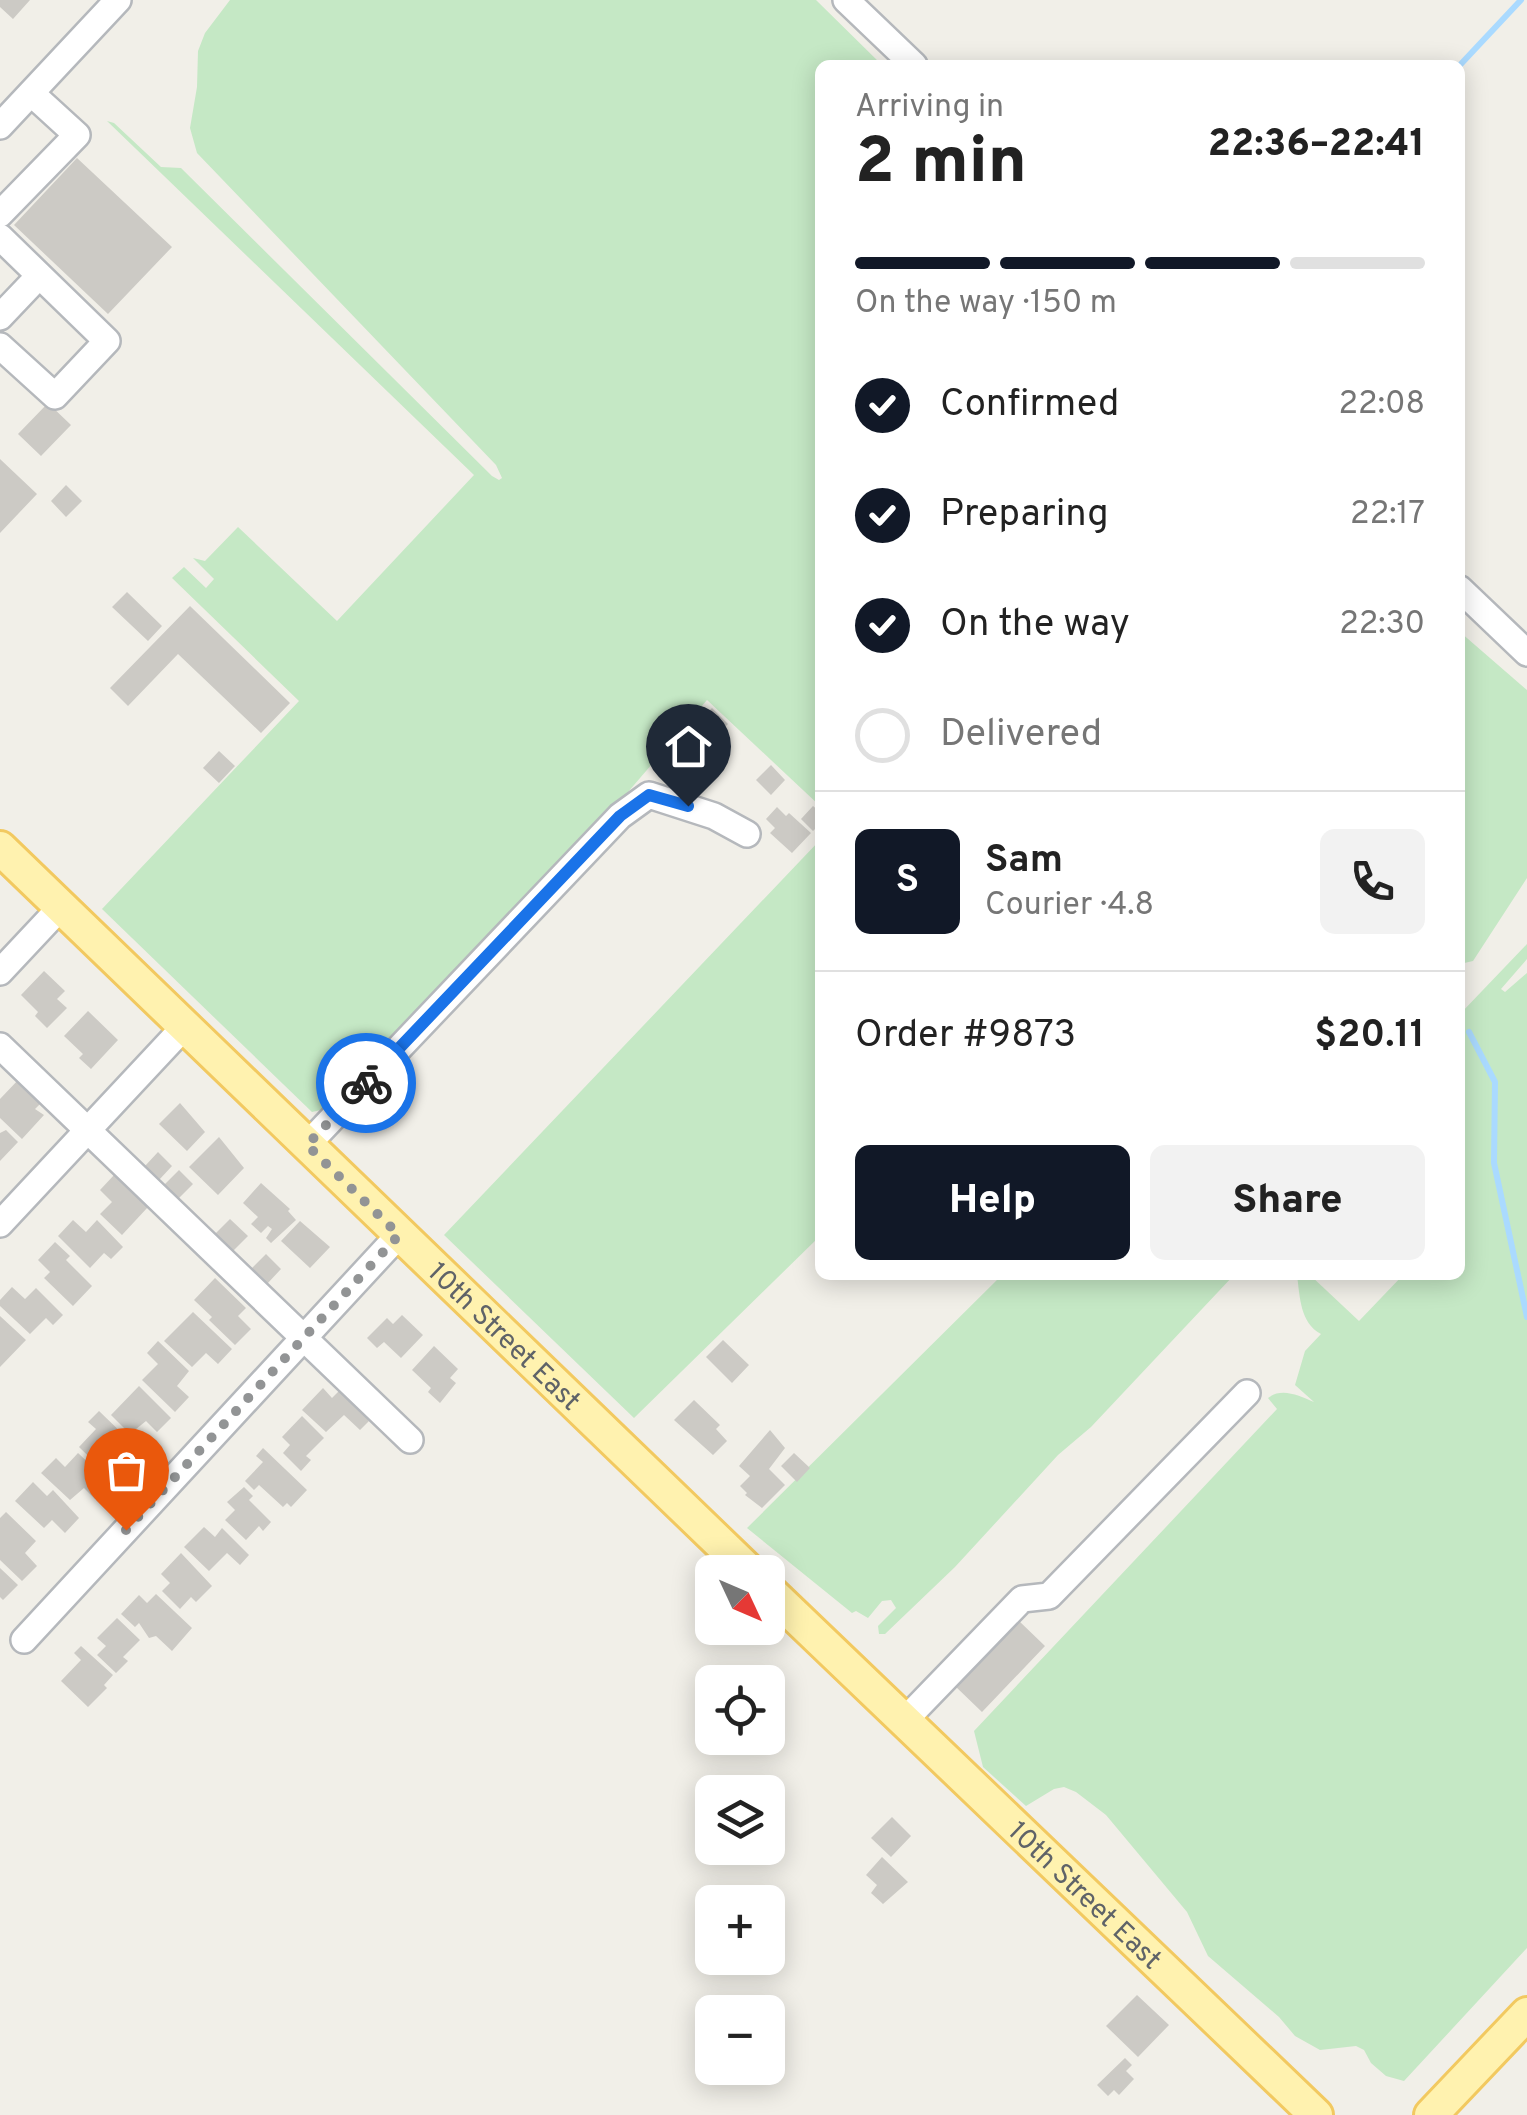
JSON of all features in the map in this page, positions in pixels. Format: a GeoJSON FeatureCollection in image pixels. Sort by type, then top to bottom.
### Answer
{"type":"FeatureCollection","features":[{"type":"Feature","properties":{"kind":"main road","name":"10th Street East"},"geometry":{"type":"LineString","coordinates":[[0,848],[732,1555]]}},
{"type":"Feature","properties":{"kind":"main road","name":"10th Street East"},"geometry":{"type":"LineString","coordinates":[[785,1606],[1316,2115]]}},
{"type":"Feature","properties":{"kind":"main road"},"geometry":{"type":"LineString","coordinates":[[1430,2115],[1527,2014]]}},
{"type":"Feature","properties":{"kind":"street"},"geometry":{"type":"LineString","coordinates":[[0,126],[118,0]]}},
{"type":"Feature","properties":{"kind":"street"},"geometry":{"type":"LineString","coordinates":[[846,0],[909,60]]}},
{"type":"Feature","properties":{"kind":"street"},"geometry":{"type":"LineString","coordinates":[[0,214],[77,135],[31,92]]}},
{"type":"Feature","properties":{"kind":"street"},"geometry":{"type":"LineString","coordinates":[[0,238],[106,341],[55,396],[0,346]]}},
{"type":"Feature","properties":{"kind":"street"},"geometry":{"type":"LineString","coordinates":[[0,317],[38,277]]}},
{"type":"Feature","properties":{"kind":"street"},"geometry":{"type":"LineString","coordinates":[[1465,594],[1527,653]]}},
{"type":"Feature","properties":{"kind":"street"},"geometry":{"type":"LineString","coordinates":[[307,1145],[620,816],[649,795],[714,816],[747,834]]}},
{"type":"Feature","properties":{"kind":"street"},"geometry":{"type":"LineString","coordinates":[[0,972],[60,908]]}},
{"type":"Feature","properties":{"kind":"street"},"geometry":{"type":"LineString","coordinates":[[0,1224],[185,1026]]}},
{"type":"Feature","properties":{"kind":"street"},"geometry":{"type":"LineString","coordinates":[[0,1046],[410,1440]]}},
{"type":"Feature","properties":{"kind":"street"},"geometry":{"type":"LineString","coordinates":[[24,1640],[399,1235]]}},
{"type":"Feature","properties":{"kind":"street"},"geometry":{"type":"LineString","coordinates":[[904,1721],[1022,1599],[1049,1596],[1247,1393]]}},
{"type":"Feature","properties":{"kind":"green space"},"geometry":{"type":"Polygon","coordinates":[[[230,0],[816,0],[877,60],[815,60],[815,801],[707,700],[628,792],[325,1109],[312,1112],[102,909],[299,701],[172,578],[184,567],[206,588],[214,579],[193,558],[205,561],[238,527],[337,621],[474,475],[107,121],[114,123],[161,167],[181,168],[492,476],[502,478],[496,465],[197,153],[190,128],[198,51],[205,33],[230,0]]]}},
{"type":"Feature","properties":{"kind":"green space"},"geometry":{"type":"Polygon","coordinates":[[[1465,636],[1527,690],[1527,878],[1473,961],[1465,963],[1465,636]]]}},
{"type":"Feature","properties":{"kind":"green space"},"geometry":{"type":"Polygon","coordinates":[[[815,845],[815,1241],[634,1418],[444,1235],[815,845]]]}},
{"type":"Feature","properties":{"kind":"green space"},"geometry":{"type":"Polygon","coordinates":[[[1527,944],[1527,959],[1501,989],[1505,992],[1527,973],[1527,1948],[1404,2081],[1386,2076],[1356,2046],[1320,2050],[1295,2036],[1279,2017],[1208,1956],[1187,1912],[1106,1815],[1064,1787],[1026,1806],[983,1767],[974,1731],[1277,1409],[1268,1398],[1285,1393],[1314,1402],[1295,1385],[1305,1351],[1321,1334],[1305,1316],[1298,1280],[1315,1280],[1359,1321],[1398,1280],[1465,1280],[1465,1009],[1527,944]]]}},
{"type":"Feature","properties":{"kind":"green space"},"geometry":{"type":"Polygon","coordinates":[[[997,1280],[1229,1280],[955,1567],[885,1634],[879,1634],[878,1626],[896,1608],[891,1600],[882,1601],[868,1618],[856,1611],[852,1613],[747,1528],[997,1280]]]}},
{"type":"Feature","properties":{"kind":"building"},"geometry":{"type":"Polygon","coordinates":[[[0,0],[30,0],[13,19],[0,7],[0,0]]]}},
{"type":"Feature","properties":{"kind":"building"},"geometry":{"type":"Polygon","coordinates":[[[77,158],[172,247],[108,314],[14,225],[77,158]]]}},
{"type":"Feature","properties":{"kind":"building"},"geometry":{"type":"Polygon","coordinates":[[[48,403],[71,425],[41,456],[18,434],[48,403]]]}},
{"type":"Feature","properties":{"kind":"building"},"geometry":{"type":"Polygon","coordinates":[[[0,459],[37,494],[0,533],[0,459]]]}},
{"type":"Feature","properties":{"kind":"building"},"geometry":{"type":"Polygon","coordinates":[[[66,485],[82,501],[66,517],[51,501],[66,485]]]}},
{"type":"Feature","properties":{"kind":"building"},"geometry":{"type":"Polygon","coordinates":[[[127,592],[162,626],[148,641],[112,607],[127,592]]]}},
{"type":"Feature","properties":{"kind":"building"},"geometry":{"type":"Polygon","coordinates":[[[190,606],[290,703],[261,733],[178,654],[128,706],[110,688],[190,606]]]}},
{"type":"Feature","properties":{"kind":"building"},"geometry":{"type":"Polygon","coordinates":[[[712,708],[728,724],[712,740],[704,733],[691,746],[683,737],[712,708]]]}},
{"type":"Feature","properties":{"kind":"building"},"geometry":{"type":"Polygon","coordinates":[[[219,751],[235,766],[219,783],[203,768],[219,751]]]}},
{"type":"Feature","properties":{"kind":"building"},"geometry":{"type":"Polygon","coordinates":[[[771,765],[785,780],[771,795],[756,780],[771,765]]]}},
{"type":"Feature","properties":{"kind":"building"},"geometry":{"type":"Polygon","coordinates":[[[813,806],[815,808],[813,831],[801,819],[813,806]]]}},
{"type":"Feature","properties":{"kind":"building"},"geometry":{"type":"Polygon","coordinates":[[[777,807],[811,833],[792,853],[770,833],[775,828],[766,819],[777,807]]]}},
{"type":"Feature","properties":{"kind":"building"},"geometry":{"type":"Polygon","coordinates":[[[44,971],[65,991],[57,999],[67,1008],[47,1028],[21,995],[44,971]]]}},
{"type":"Feature","properties":{"kind":"building"},"geometry":{"type":"Polygon","coordinates":[[[88,1011],[118,1040],[91,1069],[79,1058],[83,1054],[64,1036],[88,1011]]]}},
{"type":"Feature","properties":{"kind":"building"},"geometry":{"type":"Polygon","coordinates":[[[19,1079],[42,1102],[35,1109],[44,1115],[22,1139],[0,1118],[0,1099],[19,1079]]]}},
{"type":"Feature","properties":{"kind":"building"},"geometry":{"type":"Polygon","coordinates":[[[180,1103],[205,1132],[187,1151],[159,1124],[180,1103]]]}},
{"type":"Feature","properties":{"kind":"building"},"geometry":{"type":"Polygon","coordinates":[[[6,1130],[18,1142],[0,1161],[0,1133],[6,1130]]]}},
{"type":"Feature","properties":{"kind":"building"},"geometry":{"type":"Polygon","coordinates":[[[219,1137],[244,1168],[218,1195],[189,1167],[219,1137]]]}},
{"type":"Feature","properties":{"kind":"building"},"geometry":{"type":"Polygon","coordinates":[[[158,1152],[172,1166],[159,1180],[145,1166],[158,1152]]]}},
{"type":"Feature","properties":{"kind":"building"},"geometry":{"type":"Polygon","coordinates":[[[179,1170],[193,1184],[178,1199],[164,1185],[179,1170]]]}},
{"type":"Feature","properties":{"kind":"building"},"geometry":{"type":"Polygon","coordinates":[[[115,1174],[148,1207],[122,1235],[100,1214],[112,1202],[100,1190],[115,1174]]]}},
{"type":"Feature","properties":{"kind":"building"},"geometry":{"type":"Polygon","coordinates":[[[261,1183],[290,1209],[296,1220],[271,1243],[266,1238],[272,1229],[268,1226],[261,1233],[251,1224],[258,1217],[243,1203],[261,1183]]]}},
{"type":"Feature","properties":{"kind":"building"},"geometry":{"type":"Polygon","coordinates":[[[230,1219],[248,1236],[231,1253],[213,1236],[230,1219]]]}},
{"type":"Feature","properties":{"kind":"building"},"geometry":{"type":"Polygon","coordinates":[[[73,1220],[86,1232],[97,1220],[123,1247],[111,1259],[104,1253],[90,1268],[58,1236],[73,1220]]]}},
{"type":"Feature","properties":{"kind":"building"},"geometry":{"type":"Polygon","coordinates":[[[300,1221],[330,1247],[310,1268],[281,1241],[300,1221]]]}},
{"type":"Feature","properties":{"kind":"building"},"geometry":{"type":"Polygon","coordinates":[[[55,1242],[70,1256],[66,1260],[92,1286],[73,1306],[44,1278],[50,1272],[38,1260],[55,1242]]]}},
{"type":"Feature","properties":{"kind":"building"},"geometry":{"type":"Polygon","coordinates":[[[266,1254],[281,1269],[267,1284],[251,1269],[266,1254]]]}},
{"type":"Feature","properties":{"kind":"building"},"geometry":{"type":"Polygon","coordinates":[[[215,1278],[246,1308],[238,1316],[251,1329],[235,1345],[194,1300],[215,1278]]]}},
{"type":"Feature","properties":{"kind":"building"},"geometry":{"type":"Polygon","coordinates":[[[12,1287],[25,1299],[36,1288],[63,1315],[53,1325],[46,1318],[30,1334],[0,1306],[0,1300],[12,1287]]]}},
{"type":"Feature","properties":{"kind":"building"},"geometry":{"type":"Polygon","coordinates":[[[193,1312],[232,1349],[218,1364],[206,1353],[192,1367],[164,1341],[193,1312]]]}},
{"type":"Feature","properties":{"kind":"building"},"geometry":{"type":"Polygon","coordinates":[[[402,1315],[423,1335],[401,1358],[384,1342],[377,1348],[367,1338],[387,1318],[393,1324],[402,1315]]]}},
{"type":"Feature","properties":{"kind":"building"},"geometry":{"type":"Polygon","coordinates":[[[0,1316],[26,1340],[0,1367],[0,1316]]]}},
{"type":"Feature","properties":{"kind":"building"},"geometry":{"type":"Polygon","coordinates":[[[723,1340],[749,1365],[732,1383],[706,1357],[723,1340]]]}},
{"type":"Feature","properties":{"kind":"building"},"geometry":{"type":"Polygon","coordinates":[[[158,1341],[189,1371],[177,1386],[189,1397],[175,1412],[142,1380],[158,1364],[147,1353],[158,1341]]]}},
{"type":"Feature","properties":{"kind":"building"},"geometry":{"type":"Polygon","coordinates":[[[434,1346],[458,1369],[450,1378],[456,1383],[440,1403],[412,1370],[434,1346]]]}},
{"type":"Feature","properties":{"kind":"building"},"geometry":{"type":"Polygon","coordinates":[[[139,1386],[171,1418],[157,1432],[146,1421],[130,1434],[111,1415],[139,1386]]]}},
{"type":"Feature","properties":{"kind":"building"},"geometry":{"type":"Polygon","coordinates":[[[323,1388],[332,1398],[340,1390],[369,1421],[360,1430],[344,1415],[326,1432],[302,1410],[323,1388]]]}},
{"type":"Feature","properties":{"kind":"building"},"geometry":{"type":"Polygon","coordinates":[[[694,1400],[720,1425],[716,1429],[727,1441],[713,1455],[674,1420],[694,1400]]]}},
{"type":"Feature","properties":{"kind":"building"},"geometry":{"type":"Polygon","coordinates":[[[99,1411],[128,1439],[115,1452],[127,1463],[112,1479],[79,1447],[96,1429],[88,1422],[99,1411]]]}},
{"type":"Feature","properties":{"kind":"building"},"geometry":{"type":"Polygon","coordinates":[[[302,1416],[324,1438],[306,1456],[311,1460],[301,1471],[283,1453],[290,1445],[282,1437],[302,1416]]]}},
{"type":"Feature","properties":{"kind":"building"},"geometry":{"type":"Polygon","coordinates":[[[770,1430],[785,1448],[769,1469],[785,1485],[762,1508],[740,1486],[750,1476],[739,1466],[770,1430]]]}},
{"type":"Feature","properties":{"kind":"building"},"geometry":{"type":"Polygon","coordinates":[[[263,1448],[307,1490],[291,1507],[287,1503],[283,1507],[259,1485],[254,1490],[245,1481],[263,1462],[256,1456],[263,1448]]]}},
{"type":"Feature","properties":{"kind":"building"},"geometry":{"type":"Polygon","coordinates":[[[78,1453],[110,1483],[95,1499],[84,1488],[70,1500],[41,1473],[56,1458],[65,1467],[78,1453]]]}},
{"type":"Feature","properties":{"kind":"building"},"geometry":{"type":"Polygon","coordinates":[[[794,1453],[810,1468],[797,1482],[781,1466],[794,1453]]]}},
{"type":"Feature","properties":{"kind":"building"},"geometry":{"type":"Polygon","coordinates":[[[33,1482],[47,1496],[53,1490],[79,1518],[65,1533],[52,1520],[44,1528],[15,1501],[33,1482]]]}},
{"type":"Feature","properties":{"kind":"building"},"geometry":{"type":"Polygon","coordinates":[[[244,1487],[253,1496],[249,1500],[271,1522],[263,1531],[259,1526],[246,1540],[225,1520],[235,1510],[227,1502],[244,1487]]]}},
{"type":"Feature","properties":{"kind":"building"},"geometry":{"type":"Polygon","coordinates":[[[6,1512],[36,1541],[25,1553],[37,1566],[22,1581],[0,1560],[0,1518],[6,1512]]]}},
{"type":"Feature","properties":{"kind":"building"},"geometry":{"type":"Polygon","coordinates":[[[204,1527],[215,1537],[222,1528],[249,1555],[240,1565],[227,1553],[209,1571],[184,1547],[204,1527]]]}},
{"type":"Feature","properties":{"kind":"building"},"geometry":{"type":"Polygon","coordinates":[[[181,1553],[212,1586],[196,1602],[191,1597],[180,1609],[162,1591],[170,1583],[161,1574],[181,1553]]]}},
{"type":"Feature","properties":{"kind":"building"},"geometry":{"type":"Polygon","coordinates":[[[0,1568],[18,1585],[3,1600],[0,1597],[0,1568]]]}},
{"type":"Feature","properties":{"kind":"building"},"geometry":{"type":"Polygon","coordinates":[[[156,1594],[192,1628],[172,1651],[156,1636],[149,1638],[139,1623],[135,1627],[121,1614],[139,1595],[147,1603],[156,1594]]]}},
{"type":"Feature","properties":{"kind":"building"},"geometry":{"type":"Polygon","coordinates":[[[117,1618],[140,1640],[123,1657],[128,1661],[116,1673],[97,1655],[106,1646],[97,1638],[117,1618]]]}},
{"type":"Feature","properties":{"kind":"building"},"geometry":{"type":"Polygon","coordinates":[[[1018,1620],[1045,1646],[982,1712],[955,1686],[1018,1620]]]}},
{"type":"Feature","properties":{"kind":"building"},"geometry":{"type":"Polygon","coordinates":[[[81,1646],[113,1675],[104,1685],[107,1688],[88,1707],[61,1681],[81,1660],[74,1653],[81,1646]]]}},
{"type":"Feature","properties":{"kind":"building"},"geometry":{"type":"Polygon","coordinates":[[[892,1817],[911,1836],[891,1857],[871,1838],[892,1817]]]}},
{"type":"Feature","properties":{"kind":"building"},"geometry":{"type":"Polygon","coordinates":[[[882,1857],[908,1882],[883,1904],[871,1893],[877,1885],[866,1875],[882,1857]]]}},
{"type":"Feature","properties":{"kind":"building"},"geometry":{"type":"Polygon","coordinates":[[[1137,1995],[1169,2025],[1138,2057],[1106,2026],[1137,1995]]]}},
{"type":"Feature","properties":{"kind":"building"},"geometry":{"type":"Polygon","coordinates":[[[1125,2058],[1132,2065],[1126,2071],[1134,2079],[1119,2095],[1114,2090],[1108,2096],[1097,2085],[1125,2058]]]}},
{"type":"Feature","properties":{"kind":"waterway"},"geometry":{"type":"LineString","coordinates":[[1465,60],[1521,0]]}},
{"type":"Feature","properties":{"kind":"waterway"},"geometry":{"type":"LineString","coordinates":[[1469,1032],[1495,1082],[1494,1163],[1527,1317]]}},
{"type":"Feature","properties":{"kind":"way so far"},"geometry":{"type":"LineString","coordinates":[[126,1530],[399,1235],[307,1145],[366,1083]]}},
{"type":"Feature","properties":{"kind":"route"},"geometry":{"type":"LineString","coordinates":[[366,1083],[620,816],[649,795],[688,806]]}}]}
